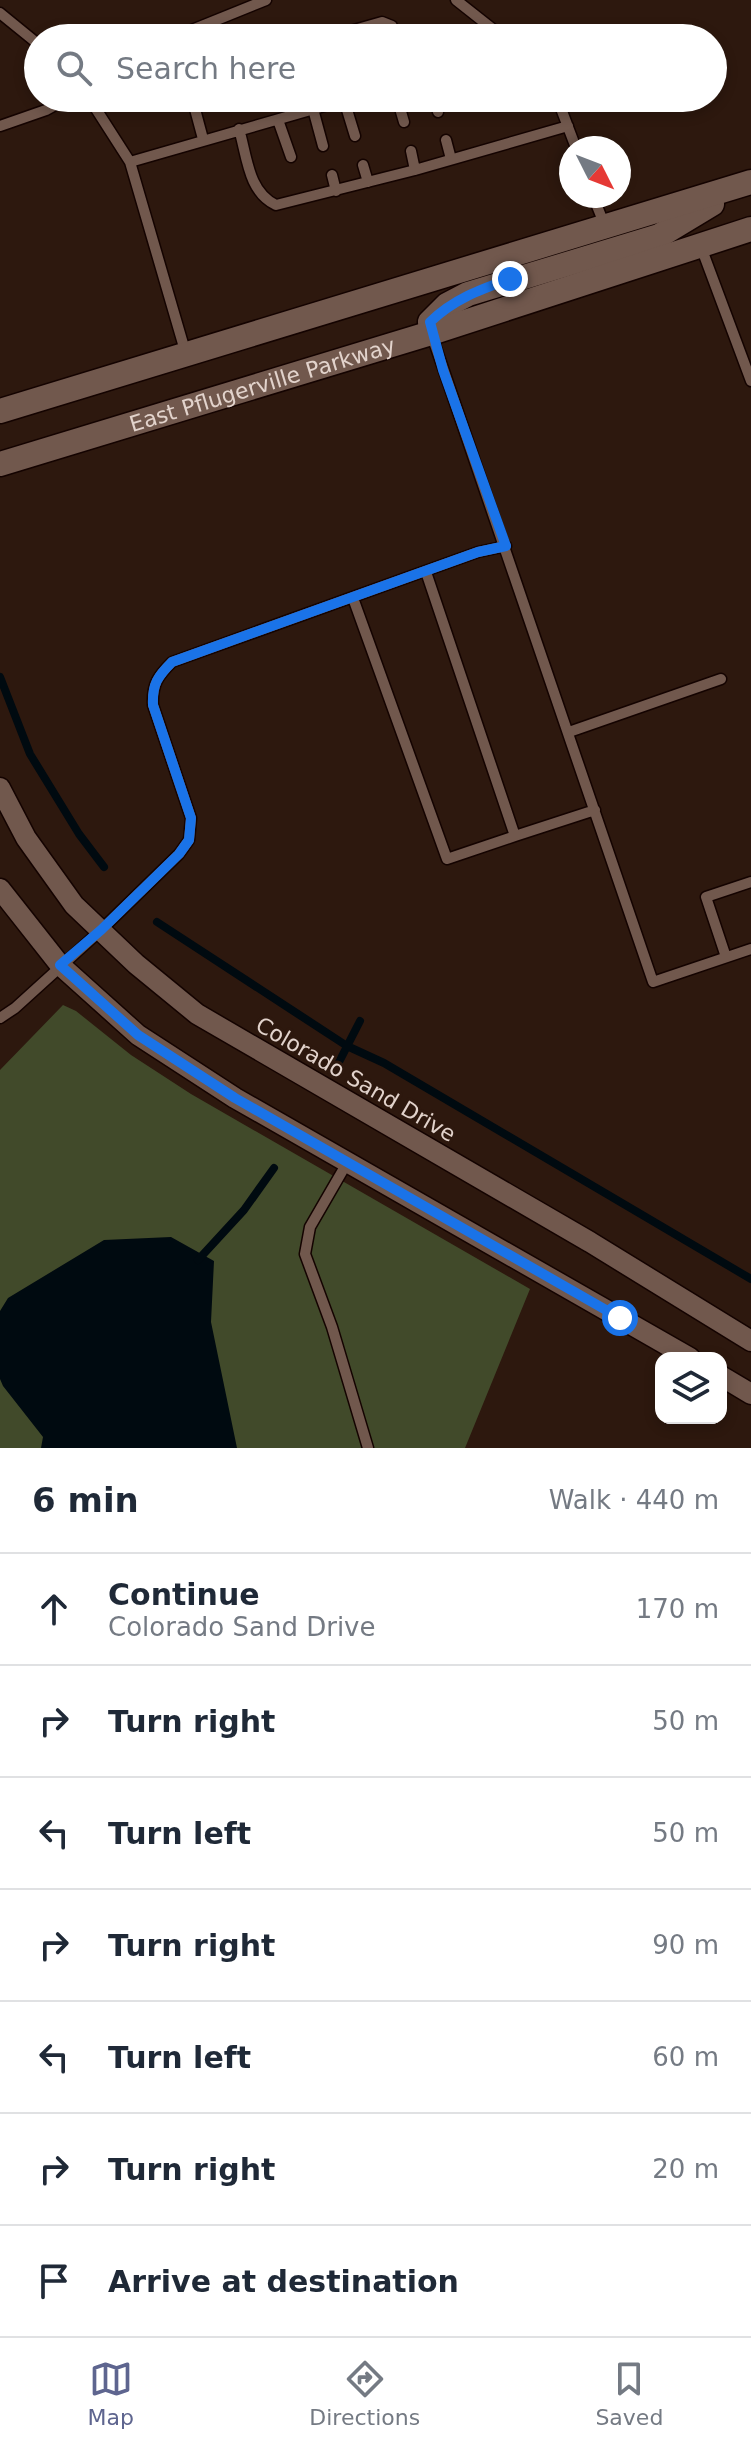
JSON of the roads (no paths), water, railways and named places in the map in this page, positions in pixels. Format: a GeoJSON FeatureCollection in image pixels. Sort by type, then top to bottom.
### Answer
{"type":"FeatureCollection","features":[{"type":"Feature","properties":{"kind":"street"},"geometry":{"type":"LineString","coordinates":[[0,411],[748,183]]}},
{"type":"Feature","properties":{"kind":"street"},"geometry":{"type":"LineString","coordinates":[[431,333],[430,322],[447,305],[468,294],[659,236],[748,183]]}},
{"type":"Feature","properties":{"kind":"street","name":"East Pflugerville Parkway"},"geometry":{"type":"LineString","coordinates":[[0,464],[431,333],[751,229]]}},
{"type":"Feature","properties":{"kind":"street","name":"Colorado Sand Drive"},"geometry":{"type":"LineString","coordinates":[[0,788],[26,838],[74,905],[136,964],[197,1014],[590,1242],[751,1341]]}},
{"type":"Feature","properties":{"kind":"street"},"geometry":{"type":"LineString","coordinates":[[0,889],[60,965],[138,1035],[235,1098],[679,1352]]}},
{"type":"Feature","properties":{"kind":"street"},"geometry":{"type":"LineString","coordinates":[[727,1380],[751,1394]]}},
{"type":"Feature","properties":{"kind":"lane"},"geometry":{"type":"LineString","coordinates":[[207,24],[266,0]]}},
{"type":"Feature","properties":{"kind":"lane"},"geometry":{"type":"LineString","coordinates":[[456,0],[486,24]]}},
{"type":"Feature","properties":{"kind":"lane"},"geometry":{"type":"LineString","coordinates":[[0,13],[24,33]]}},
{"type":"Feature","properties":{"kind":"lane"},"geometry":{"type":"LineString","coordinates":[[0,126],[40,112]]}},
{"type":"Feature","properties":{"kind":"lane"},"geometry":{"type":"LineString","coordinates":[[98,112],[130,162],[186,354]]}},
{"type":"Feature","properties":{"kind":"lane"},"geometry":{"type":"LineString","coordinates":[[196,112],[203,139]]}},
{"type":"Feature","properties":{"kind":"lane"},"geometry":{"type":"LineString","coordinates":[[130,162],[303,112]]}},
{"type":"Feature","properties":{"kind":"lane"},"geometry":{"type":"LineString","coordinates":[[314,112],[323,146]]}},
{"type":"Feature","properties":{"kind":"lane"},"geometry":{"type":"LineString","coordinates":[[350,112],[355,136]]}},
{"type":"Feature","properties":{"kind":"lane"},"geometry":{"type":"LineString","coordinates":[[401,112],[404,122]]}},
{"type":"Feature","properties":{"kind":"lane"},"geometry":{"type":"LineString","coordinates":[[562,112],[572,136]]}},
{"type":"Feature","properties":{"kind":"lane"},"geometry":{"type":"LineString","coordinates":[[278,120],[291,157]]}},
{"type":"Feature","properties":{"kind":"lane"},"geometry":{"type":"LineString","coordinates":[[239,129],[256,189],[264,200],[276,205],[415,170],[568,126]]}},
{"type":"Feature","properties":{"kind":"lane"},"geometry":{"type":"LineString","coordinates":[[446,140],[451,159]]}},
{"type":"Feature","properties":{"kind":"lane"},"geometry":{"type":"LineString","coordinates":[[411,151],[415,170]]}},
{"type":"Feature","properties":{"kind":"lane"},"geometry":{"type":"LineString","coordinates":[[363,165],[368,182]]}},
{"type":"Feature","properties":{"kind":"lane"},"geometry":{"type":"LineString","coordinates":[[332,175],[336,191]]}},
{"type":"Feature","properties":{"kind":"lane"},"geometry":{"type":"LineString","coordinates":[[300,186],[304,200]]}},
{"type":"Feature","properties":{"kind":"lane"},"geometry":{"type":"LineString","coordinates":[[598,208],[605,226]]}},
{"type":"Feature","properties":{"kind":"lane"},"geometry":{"type":"LineString","coordinates":[[700,245],[751,381]]}},
{"type":"Feature","properties":{"kind":"lane"},"geometry":{"type":"LineString","coordinates":[[431,333],[653,982],[751,949]]}},
{"type":"Feature","properties":{"kind":"lane"},"geometry":{"type":"LineString","coordinates":[[0,1018],[101,930],[179,854],[189,840],[191,818],[153,705],[152,690],[157,677],[172,662],[478,552],[506,546]]}},
{"type":"Feature","properties":{"kind":"lane"},"geometry":{"type":"LineString","coordinates":[[426,572],[515,836]]}},
{"type":"Feature","properties":{"kind":"lane"},"geometry":{"type":"LineString","coordinates":[[353,598],[447,859],[595,810]]}},
{"type":"Feature","properties":{"kind":"lane"},"geometry":{"type":"LineString","coordinates":[[569,732],[721,679]]}},
{"type":"Feature","properties":{"kind":"lane"},"geometry":{"type":"LineString","coordinates":[[726,957],[706,897],[751,882]]}},
{"type":"Feature","properties":{"kind":"lane"},"geometry":{"type":"LineString","coordinates":[[347,1163],[310,1227],[305,1254],[332,1327],[368,1448]]}},
{"type":"Feature","properties":{"kind":"waterway"},"geometry":{"type":"LineString","coordinates":[[0,677],[30,754],[79,834],[104,867]]}},
{"type":"Feature","properties":{"kind":"waterway"},"geometry":{"type":"LineString","coordinates":[[157,922],[347,1046],[384,1063],[751,1279]]}},
{"type":"Feature","properties":{"kind":"waterway"},"geometry":{"type":"LineString","coordinates":[[338,1064],[360,1021]]}},
{"type":"Feature","properties":{"kind":"waterway"},"geometry":{"type":"LineString","coordinates":[[198,1260],[244,1210],[274,1168]]}}]}
